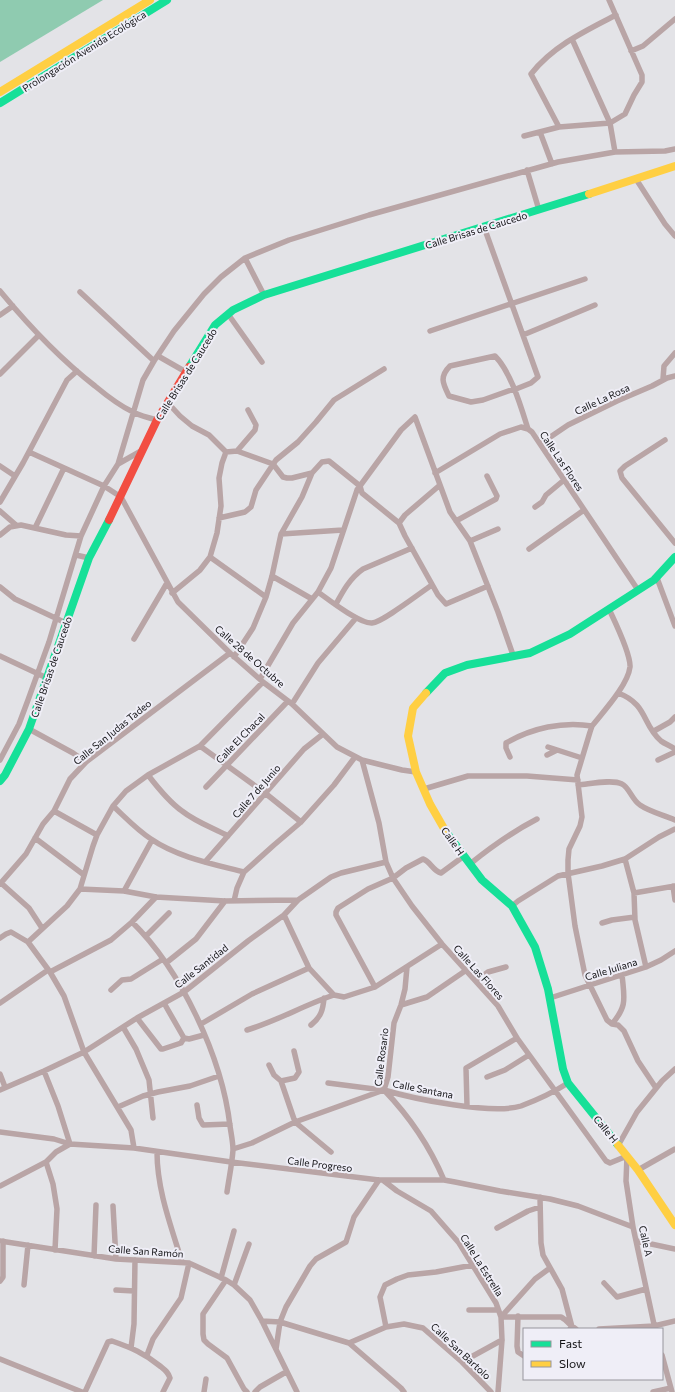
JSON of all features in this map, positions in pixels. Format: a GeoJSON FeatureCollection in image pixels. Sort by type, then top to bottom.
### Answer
{"type":"FeatureCollection","features":[{"type":"Feature","properties":{"kind":"street","name":"Prolongación Avenida Ecológica"},"geometry":{"type":"LineString","coordinates":[[0,92],[150,0]]}},
{"type":"Feature","properties":{"kind":"street","name":"Prolongación Avenida Ecológica"},"geometry":{"type":"LineString","coordinates":[[0,103],[168,0]]}},
{"type":"Feature","properties":{"kind":"street"},"geometry":{"type":"LineString","coordinates":[[524,136],[559,127],[610,123],[625,114],[642,82],[642,75],[609,0]]}},
{"type":"Feature","properties":{"kind":"street"},"geometry":{"type":"LineString","coordinates":[[559,127],[531,74],[554,51],[572,39],[616,15]]}},
{"type":"Feature","properties":{"kind":"street"},"geometry":{"type":"LineString","coordinates":[[631,51],[643,46],[675,19]]}},
{"type":"Feature","properties":{"kind":"street"},"geometry":{"type":"LineString","coordinates":[[572,39],[590,75],[610,123],[616,152]]}},
{"type":"Feature","properties":{"kind":"street"},"geometry":{"type":"LineString","coordinates":[[540,132],[552,164]]}},
{"type":"Feature","properties":{"kind":"street"},"geometry":{"type":"LineString","coordinates":[[0,760],[20,721],[38,674],[81,536],[104,486],[118,464],[143,380],[174,331],[204,294],[221,277],[245,258],[289,240],[362,217],[527,170],[616,152],[665,151],[675,149]]}},
{"type":"Feature","properties":{"kind":"street","name":"Calle Brisas de Caucedo"},"geometry":{"type":"LineString","coordinates":[[0,781],[30,728],[89,558],[121,497],[141,451],[157,420],[215,325],[228,314],[254,298],[539,210],[675,166]]}},
{"type":"Feature","properties":{"kind":"street"},"geometry":{"type":"LineString","coordinates":[[527,170],[539,210]]}},
{"type":"Feature","properties":{"kind":"street"},"geometry":{"type":"LineString","coordinates":[[636,179],[665,224],[675,236]]}},
{"type":"Feature","properties":{"kind":"street"},"geometry":{"type":"LineString","coordinates":[[484,227],[538,377],[531,383],[514,390],[483,400],[471,402],[449,396],[443,384],[445,371],[450,366],[495,356],[500,361],[514,390],[528,429]]}},
{"type":"Feature","properties":{"kind":"street"},"geometry":{"type":"LineString","coordinates":[[245,258],[264,295]]}},
{"type":"Feature","properties":{"kind":"street"},"geometry":{"type":"LineString","coordinates":[[430,330],[585,279]]}},
{"type":"Feature","properties":{"kind":"street"},"geometry":{"type":"LineString","coordinates":[[0,291],[63,360],[113,400],[134,412],[157,420]]}},
{"type":"Feature","properties":{"kind":"street"},"geometry":{"type":"LineString","coordinates":[[80,292],[156,359],[186,372]]}},
{"type":"Feature","properties":{"kind":"street"},"geometry":{"type":"LineString","coordinates":[[523,335],[595,305]]}},
{"type":"Feature","properties":{"kind":"street"},"geometry":{"type":"LineString","coordinates":[[0,315],[13,306]]}},
{"type":"Feature","properties":{"kind":"street"},"geometry":{"type":"LineString","coordinates":[[228,314],[262,362]]}},
{"type":"Feature","properties":{"kind":"street"},"geometry":{"type":"LineString","coordinates":[[0,374],[39,335]]}},
{"type":"Feature","properties":{"kind":"street"},"geometry":{"type":"LineString","coordinates":[[663,379],[664,366],[675,353]]}},
{"type":"Feature","properties":{"kind":"street"},"geometry":{"type":"LineString","coordinates":[[219,518],[245,512],[251,507],[256,490],[276,460],[298,442],[334,400],[384,369]]}},
{"type":"Feature","properties":{"kind":"street"},"geometry":{"type":"LineString","coordinates":[[0,502],[29,452],[67,380],[77,371]]}},
{"type":"Feature","properties":{"kind":"street","name":"Calle La Rosa"},"geometry":{"type":"LineString","coordinates":[[540,444],[568,424],[663,379],[675,376]]}},
{"type":"Feature","properties":{"kind":"street"},"geometry":{"type":"LineString","coordinates":[[168,403],[180,416],[192,426],[209,435],[226,452]]}},
{"type":"Feature","properties":{"kind":"street"},"geometry":{"type":"LineString","coordinates":[[237,451],[255,430],[256,425],[248,410]]}},
{"type":"Feature","properties":{"kind":"street"},"geometry":{"type":"LineString","coordinates":[[28,942],[67,906],[80,889],[97,835],[114,806],[126,791],[148,776],[200,746],[262,681],[293,623],[318,592],[331,568],[342,539],[343,530],[357,490],[401,430],[415,417],[450,512],[470,541],[498,612],[512,655]]}},
{"type":"Feature","properties":{"kind":"street","name":"Calle Las Flores"},"geometry":{"type":"LineString","coordinates":[[435,473],[500,434],[521,427],[528,429],[532,432],[638,590]]}},
{"type":"Feature","properties":{"kind":"street"},"geometry":{"type":"LineString","coordinates":[[665,440],[625,466],[620,471],[622,478],[675,543]]}},
{"type":"Feature","properties":{"kind":"street"},"geometry":{"type":"LineString","coordinates":[[118,464],[141,451]]}},
{"type":"Feature","properties":{"kind":"street"},"geometry":{"type":"LineString","coordinates":[[226,452],[237,451],[273,464],[283,476],[287,478],[312,473],[322,462],[329,461],[360,486],[362,493],[398,523],[432,585],[446,604],[488,586]]}},
{"type":"Feature","properties":{"kind":"street"},"geometry":{"type":"LineString","coordinates":[[29,452],[104,486],[121,497]]}},
{"type":"Feature","properties":{"kind":"street"},"geometry":{"type":"LineString","coordinates":[[172,593],[200,570],[210,557],[217,533],[221,506],[220,478],[222,463],[226,452]]}},
{"type":"Feature","properties":{"kind":"street"},"geometry":{"type":"LineString","coordinates":[[0,466],[15,476]]}},
{"type":"Feature","properties":{"kind":"street"},"geometry":{"type":"LineString","coordinates":[[35,528],[64,468]]}},
{"type":"Feature","properties":{"kind":"street","name":"Calle San Judas Tadeo"},"geometry":{"type":"LineString","coordinates":[[0,884],[26,854],[43,824],[54,811],[70,779],[86,762],[232,655],[253,628],[266,597],[281,534],[302,497],[312,473]]}},
{"type":"Feature","properties":{"kind":"street"},"geometry":{"type":"LineString","coordinates":[[456,521],[496,499],[497,496],[487,476]]}},
{"type":"Feature","properties":{"kind":"street"},"geometry":{"type":"LineString","coordinates":[[535,507],[542,502],[546,495],[564,480]]}},
{"type":"Feature","properties":{"kind":"street"},"geometry":{"type":"LineString","coordinates":[[398,523],[405,515],[440,485]]}},
{"type":"Feature","properties":{"kind":"street","name":"Calle 28 de Octubre"},"geometry":{"type":"LineString","coordinates":[[121,497],[178,602],[232,655],[290,703],[323,734],[355,757],[402,770],[416,772]]}},
{"type":"Feature","properties":{"kind":"street"},"geometry":{"type":"LineString","coordinates":[[528,549],[584,510]]}},
{"type":"Feature","properties":{"kind":"street"},"geometry":{"type":"LineString","coordinates":[[0,511],[16,525]]}},
{"type":"Feature","properties":{"kind":"street"},"geometry":{"type":"LineString","coordinates":[[0,535],[10,527],[16,525],[66,535],[81,536]]}},
{"type":"Feature","properties":{"kind":"street"},"geometry":{"type":"LineString","coordinates":[[470,541],[498,529]]}},
{"type":"Feature","properties":{"kind":"street"},"geometry":{"type":"LineString","coordinates":[[281,534],[343,530]]}},
{"type":"Feature","properties":{"kind":"street"},"geometry":{"type":"LineString","coordinates":[[336,604],[349,582],[363,569],[412,548]]}},
{"type":"Feature","properties":{"kind":"street"},"geometry":{"type":"LineString","coordinates":[[76,555],[89,558]]}},
{"type":"Feature","properties":{"kind":"street"},"geometry":{"type":"LineString","coordinates":[[210,557],[266,597]]}},
{"type":"Feature","properties":{"kind":"street","name":"Calle H"},"geometry":{"type":"LineString","coordinates":[[675,557],[656,578],[570,634],[530,653],[512,655],[467,665],[445,673],[433,684],[414,708],[408,736],[416,772],[447,834],[482,880],[512,906],[535,947],[550,998],[563,1069],[568,1083],[638,1170],[675,1225]]}},
{"type":"Feature","properties":{"kind":"street"},"geometry":{"type":"LineString","coordinates":[[272,576],[312,599]]}},
{"type":"Feature","properties":{"kind":"street"},"geometry":{"type":"LineString","coordinates":[[656,578],[675,626]]}},
{"type":"Feature","properties":{"kind":"street"},"geometry":{"type":"LineString","coordinates":[[134,639],[167,583]]}},
{"type":"Feature","properties":{"kind":"street"},"geometry":{"type":"LineString","coordinates":[[318,592],[356,618],[370,623],[377,621],[432,585]]}},
{"type":"Feature","properties":{"kind":"street"},"geometry":{"type":"LineString","coordinates":[[0,588],[15,599],[66,623]]}},
{"type":"Feature","properties":{"kind":"street"},"geometry":{"type":"LineString","coordinates":[[609,609],[628,655],[630,666],[628,675],[618,693],[592,726],[582,758],[577,775],[582,817],[580,826],[569,849],[568,873],[575,926],[585,975],[589,985],[607,1020],[612,1024],[618,1025],[624,1031],[638,1061],[656,1088]]}},
{"type":"Feature","properties":{"kind":"street","name":"Calle El Chacal"},"geometry":{"type":"LineString","coordinates":[[206,787],[226,765],[290,703],[318,663],[356,618]]}},
{"type":"Feature","properties":{"kind":"street"},"geometry":{"type":"LineString","coordinates":[[0,656],[47,678]]}},
{"type":"Feature","properties":{"kind":"street"},"geometry":{"type":"LineString","coordinates":[[618,693],[633,701],[642,710],[661,740],[675,749]]}},
{"type":"Feature","properties":{"kind":"street"},"geometry":{"type":"LineString","coordinates":[[654,731],[670,722],[675,717]]}},
{"type":"Feature","properties":{"kind":"street"},"geometry":{"type":"LineString","coordinates":[[20,721],[86,762]]}},
{"type":"Feature","properties":{"kind":"street"},"geometry":{"type":"LineString","coordinates":[[510,758],[506,748],[506,743],[540,729],[567,724],[592,726]]}},
{"type":"Feature","properties":{"kind":"street","name":"Calle 7 de Junio"},"geometry":{"type":"LineString","coordinates":[[205,862],[304,749],[323,734]]}},
{"type":"Feature","properties":{"kind":"street"},"geometry":{"type":"LineString","coordinates":[[200,746],[265,793],[301,822]]}},
{"type":"Feature","properties":{"kind":"street"},"geometry":{"type":"LineString","coordinates":[[548,747],[582,758]]}},
{"type":"Feature","properties":{"kind":"street"},"geometry":{"type":"LineString","coordinates":[[547,755],[557,750]]}},
{"type":"Feature","properties":{"kind":"street"},"geometry":{"type":"LineString","coordinates":[[658,760],[675,752]]}},
{"type":"Feature","properties":{"kind":"street"},"geometry":{"type":"LineString","coordinates":[[234,901],[237,888],[244,872],[301,822],[334,785],[355,757]]}},
{"type":"Feature","properties":{"kind":"street","name":"Calle Las Flores"},"geometry":{"type":"LineString","coordinates":[[362,760],[386,862],[393,878],[412,906],[442,944],[498,1006],[529,1055],[606,1162],[610,1163],[627,1156]]}},
{"type":"Feature","properties":{"kind":"street"},"geometry":{"type":"LineString","coordinates":[[148,776],[170,801],[181,810],[193,819],[228,836]]}},
{"type":"Feature","properties":{"kind":"street"},"geometry":{"type":"LineString","coordinates":[[424,789],[468,776],[527,776],[578,782],[613,782],[625,785],[633,799],[640,805],[675,820]]}},
{"type":"Feature","properties":{"kind":"street"},"geometry":{"type":"LineString","coordinates":[[114,806],[142,832],[163,846],[205,862],[244,872]]}},
{"type":"Feature","properties":{"kind":"street"},"geometry":{"type":"LineString","coordinates":[[54,811],[97,835]]}},
{"type":"Feature","properties":{"kind":"street"},"geometry":{"type":"LineString","coordinates":[[470,864],[491,847],[519,828],[537,819]]}},
{"type":"Feature","properties":{"kind":"street"},"geometry":{"type":"LineString","coordinates":[[512,906],[558,876],[625,859],[675,828]]}},
{"type":"Feature","properties":{"kind":"street"},"geometry":{"type":"LineString","coordinates":[[35,838],[84,875]]}},
{"type":"Feature","properties":{"kind":"street"},"geometry":{"type":"LineString","coordinates":[[124,891],[152,840]]}},
{"type":"Feature","properties":{"kind":"street"},"geometry":{"type":"LineString","coordinates":[[375,987],[336,915],[338,908],[368,889],[393,878],[406,868],[423,859],[427,860],[436,871],[441,873],[464,856]]}},
{"type":"Feature","properties":{"kind":"street"},"geometry":{"type":"LineString","coordinates":[[625,859],[634,893],[635,917],[646,967]]}},
{"type":"Feature","properties":{"kind":"street","name":"Calle Santidad"},"geometry":{"type":"LineString","coordinates":[[3,1088],[84,1052],[137,1018],[184,992],[248,940],[284,915],[298,900],[331,877],[341,873],[386,862]]}},
{"type":"Feature","properties":{"kind":"street"},"geometry":{"type":"LineString","coordinates":[[0,884],[29,908],[42,928]]}},
{"type":"Feature","properties":{"kind":"street"},"geometry":{"type":"LineString","coordinates":[[634,893],[674,886],[675,900]]}},
{"type":"Feature","properties":{"kind":"street"},"geometry":{"type":"LineString","coordinates":[[80,889],[124,891],[156,897],[225,901],[298,900]]}},
{"type":"Feature","properties":{"kind":"street"},"geometry":{"type":"LineString","coordinates":[[0,1003],[49,971],[111,940],[132,922],[156,897]]}},
{"type":"Feature","properties":{"kind":"street"},"geometry":{"type":"LineString","coordinates":[[110,990],[122,980],[131,979],[164,961],[196,939],[225,901]]}},
{"type":"Feature","properties":{"kind":"street"},"geometry":{"type":"LineString","coordinates":[[146,936],[169,913]]}},
{"type":"Feature","properties":{"kind":"street"},"geometry":{"type":"LineString","coordinates":[[284,915],[309,968],[334,995]]}},
{"type":"Feature","properties":{"kind":"street"},"geometry":{"type":"LineString","coordinates":[[602,924],[612,920],[635,917]]}},
{"type":"Feature","properties":{"kind":"street"},"geometry":{"type":"LineString","coordinates":[[132,922],[146,936],[164,961],[184,992],[201,1024],[219,1076],[228,1109],[233,1149],[227,1192]]}},
{"type":"Feature","properties":{"kind":"street"},"geometry":{"type":"LineString","coordinates":[[0,938],[11,932],[28,942],[49,971],[64,996],[84,1052],[131,1130],[134,1148]]}},
{"type":"Feature","properties":{"kind":"street"},"geometry":{"type":"LineString","coordinates":[[247,1030],[264,1025],[324,998],[334,995],[344,997],[375,987],[442,944]]}},
{"type":"Feature","properties":{"kind":"street","name":"Calle Juliana"},"geometry":{"type":"LineString","coordinates":[[550,998],[646,967],[675,952]]}},
{"type":"Feature","properties":{"kind":"street","name":"Calle Rosario"},"geometry":{"type":"LineString","coordinates":[[407,967],[405,989],[394,1023],[388,1077],[384,1090],[398,1105],[418,1133],[436,1162],[444,1180]]}},
{"type":"Feature","properties":{"kind":"street"},"geometry":{"type":"LineString","coordinates":[[476,981],[488,972],[506,967]]}},
{"type":"Feature","properties":{"kind":"street"},"geometry":{"type":"LineString","coordinates":[[201,1024],[252,994],[309,968]]}},
{"type":"Feature","properties":{"kind":"street"},"geometry":{"type":"LineString","coordinates":[[401,1005],[427,997],[465,971]]}},
{"type":"Feature","properties":{"kind":"street"},"geometry":{"type":"LineString","coordinates":[[612,1024],[619,1015],[623,1005],[624,992],[622,974]]}},
{"type":"Feature","properties":{"kind":"street"},"geometry":{"type":"LineString","coordinates":[[311,1025],[321,1014],[324,998]]}},
{"type":"Feature","properties":{"kind":"street"},"geometry":{"type":"LineString","coordinates":[[164,1003],[184,1038]]}},
{"type":"Feature","properties":{"kind":"street"},"geometry":{"type":"LineString","coordinates":[[137,1018],[160,1049],[163,1050],[181,1043],[184,1038]]}},
{"type":"Feature","properties":{"kind":"street"},"geometry":{"type":"LineString","coordinates":[[123,1027],[136,1049],[149,1080],[153,1118]]}},
{"type":"Feature","properties":{"kind":"street"},"geometry":{"type":"LineString","coordinates":[[184,1038],[189,1039],[204,1034]]}},
{"type":"Feature","properties":{"kind":"street"},"geometry":{"type":"LineString","coordinates":[[467,1106],[466,1068],[518,1038]]}},
{"type":"Feature","properties":{"kind":"street"},"geometry":{"type":"LineString","coordinates":[[281,1081],[295,1078],[298,1075],[299,1072],[294,1051]]}},
{"type":"Feature","properties":{"kind":"street"},"geometry":{"type":"LineString","coordinates":[[487,1077],[505,1070],[529,1055]]}},
{"type":"Feature","properties":{"kind":"street"},"geometry":{"type":"LineString","coordinates":[[269,1065],[274,1075],[281,1081],[295,1122],[331,1152]]}},
{"type":"Feature","properties":{"kind":"street"},"geometry":{"type":"LineString","coordinates":[[618,1144],[637,1112],[656,1088],[675,1069]]}},
{"type":"Feature","properties":{"kind":"street"},"geometry":{"type":"LineString","coordinates":[[0,1186],[46,1162],[56,1152],[70,1144],[58,1106],[44,1071]]}},
{"type":"Feature","properties":{"kind":"street"},"geometry":{"type":"LineString","coordinates":[[0,1074],[3,1088]]}},
{"type":"Feature","properties":{"kind":"street"},"geometry":{"type":"LineString","coordinates":[[118,1107],[151,1094],[190,1086],[219,1076]]}},
{"type":"Feature","properties":{"kind":"street"},"geometry":{"type":"LineString","coordinates":[[328,1083],[384,1090]]}},
{"type":"Feature","properties":{"kind":"street","name":"Calle Santana"},"geometry":{"type":"LineString","coordinates":[[233,1149],[252,1144],[295,1122],[384,1090],[397,1094],[493,1109],[520,1106],[555,1091],[568,1083]]}},
{"type":"Feature","properties":{"kind":"street"},"geometry":{"type":"LineString","coordinates":[[196,1105],[199,1118],[203,1125],[230,1124]]}},
{"type":"Feature","properties":{"kind":"street","name":"Calle Progreso"},"geometry":{"type":"LineString","coordinates":[[0,1132],[54,1139],[70,1144],[134,1148],[231,1162],[382,1180],[444,1180],[540,1197],[578,1206],[633,1227]]}},
{"type":"Feature","properties":{"kind":"street"},"geometry":{"type":"LineString","coordinates":[[638,1170],[675,1149]]}},
{"type":"Feature","properties":{"kind":"street"},"geometry":{"type":"LineString","coordinates":[[157,1152],[157,1169],[163,1201],[182,1262]]}},
{"type":"Feature","properties":{"kind":"street","name":"Calle A"},"geometry":{"type":"LineString","coordinates":[[627,1156],[626,1181],[633,1227],[655,1328]]}},
{"type":"Feature","properties":{"kind":"street"},"geometry":{"type":"LineString","coordinates":[[46,1162],[53,1184],[57,1209],[55,1250]]}},
{"type":"Feature","properties":{"kind":"street"},"geometry":{"type":"LineString","coordinates":[[276,1350],[280,1322],[286,1307],[313,1263],[346,1242],[354,1217],[382,1180]]}},
{"type":"Feature","properties":{"kind":"street","name":"Calle La Estrella"},"geometry":{"type":"LineString","coordinates":[[382,1180],[397,1191],[431,1211],[459,1243],[474,1264],[501,1317],[502,1340],[498,1392]]}},
{"type":"Feature","properties":{"kind":"street"},"geometry":{"type":"LineString","coordinates":[[540,1197],[541,1243],[543,1255],[562,1289],[572,1328]]}},
{"type":"Feature","properties":{"kind":"street"},"geometry":{"type":"LineString","coordinates":[[94,1256],[96,1205]]}},
{"type":"Feature","properties":{"kind":"street"},"geometry":{"type":"LineString","coordinates":[[113,1206],[116,1259]]}},
{"type":"Feature","properties":{"kind":"street"},"geometry":{"type":"LineString","coordinates":[[497,1228],[540,1207]]}},
{"type":"Feature","properties":{"kind":"street"},"geometry":{"type":"LineString","coordinates":[[234,1231],[223,1279],[203,1314],[202,1334],[204,1340],[208,1344],[227,1358],[238,1380],[247,1392]]}},
{"type":"Feature","properties":{"kind":"street"},"geometry":{"type":"LineString","coordinates":[[0,1281],[3,1277],[1,1241]]}},
{"type":"Feature","properties":{"kind":"street","name":"Calle San Ramón"},"geometry":{"type":"LineString","coordinates":[[1,1241],[116,1259],[182,1262],[223,1279],[234,1285],[250,1300],[297,1392]]}},
{"type":"Feature","properties":{"kind":"street"},"geometry":{"type":"LineString","coordinates":[[637,1241],[675,1249]]}},
{"type":"Feature","properties":{"kind":"street"},"geometry":{"type":"LineString","coordinates":[[234,1285],[248,1244]]}},
{"type":"Feature","properties":{"kind":"street"},"geometry":{"type":"LineString","coordinates":[[24,1285],[28,1245]]}},
{"type":"Feature","properties":{"kind":"street"},"geometry":{"type":"LineString","coordinates":[[131,1348],[134,1324],[135,1260]]}},
{"type":"Feature","properties":{"kind":"street"},"geometry":{"type":"LineString","coordinates":[[146,1355],[153,1340],[181,1298],[189,1264]]}},
{"type":"Feature","properties":{"kind":"street"},"geometry":{"type":"LineString","coordinates":[[386,1327],[380,1297],[385,1285],[408,1275],[436,1272],[474,1264]]}},
{"type":"Feature","properties":{"kind":"street"},"geometry":{"type":"LineString","coordinates":[[501,1317],[535,1279],[550,1268]]}},
{"type":"Feature","properties":{"kind":"street"},"geometry":{"type":"LineString","coordinates":[[604,1283],[617,1298],[646,1289]]}},
{"type":"Feature","properties":{"kind":"street"},"geometry":{"type":"LineString","coordinates":[[116,1290],[134,1291]]}},
{"type":"Feature","properties":{"kind":"street"},"geometry":{"type":"LineString","coordinates":[[469,1310],[498,1310]]}},
{"type":"Feature","properties":{"kind":"street"},"geometry":{"type":"LineString","coordinates":[[518,1316],[517,1346],[518,1352],[523,1355]]}},
{"type":"Feature","properties":{"kind":"street"},"geometry":{"type":"LineString","coordinates":[[501,1317],[562,1317],[567,1320],[572,1328]]}},
{"type":"Feature","properties":{"kind":"street"},"geometry":{"type":"LineString","coordinates":[[262,1321],[280,1322],[350,1343],[404,1392]]}},
{"type":"Feature","properties":{"kind":"street"},"geometry":{"type":"LineString","coordinates":[[655,1328],[675,1322]]}},
{"type":"Feature","properties":{"kind":"street","name":"Calle San Bartolo"},"geometry":{"type":"LineString","coordinates":[[350,1343],[386,1327],[404,1324],[423,1328],[462,1362],[491,1392]]}},
{"type":"Feature","properties":{"kind":"street"},"geometry":{"type":"LineString","coordinates":[[462,1362],[502,1340]]}},
{"type":"Feature","properties":{"kind":"street"},"geometry":{"type":"LineString","coordinates":[[85,1392],[108,1342],[112,1341],[146,1355],[169,1373],[170,1378],[163,1392]]}},
{"type":"Feature","properties":{"kind":"street"},"geometry":{"type":"LineString","coordinates":[[0,1359],[82,1392]]}},
{"type":"Feature","properties":{"kind":"street"},"geometry":{"type":"LineString","coordinates":[[653,1392],[671,1390],[663,1359]]}},
{"type":"Feature","properties":{"kind":"street"},"geometry":{"type":"LineString","coordinates":[[256,1392],[260,1387],[286,1372]]}},
{"type":"Feature","properties":{"kind":"street"},"geometry":{"type":"LineString","coordinates":[[204,1392],[206,1379]]}},
{"type":"Feature","properties":{"kind":"green space"},"geometry":{"type":"Polygon","coordinates":[[[0,0],[103,0],[0,62],[0,0]]]}},
{"type":"Feature","properties":{"kind":"traffic: fast"},"geometry":{"type":"LineString","coordinates":[[0,103],[167,0]]}},
{"type":"Feature","properties":{"kind":"traffic: fast"},"geometry":{"type":"LineString","coordinates":[[189,367],[215,325],[233,310],[264,295],[589,194]]}},
{"type":"Feature","properties":{"kind":"traffic: fast"},"geometry":{"type":"LineString","coordinates":[[0,781],[5,775],[29,729],[89,558],[109,520]]}},
{"type":"Feature","properties":{"kind":"traffic: fast"},"geometry":{"type":"LineString","coordinates":[[426,693],[445,673],[467,665],[530,653],[570,634],[654,580],[675,557]]}},
{"type":"Feature","properties":{"kind":"traffic: fast"},"geometry":{"type":"LineString","coordinates":[[446,832],[482,880],[512,906],[535,947],[548,989],[563,1069],[568,1083],[618,1145]]}},
{"type":"Feature","properties":{"kind":"traffic: slow"},"geometry":{"type":"LineString","coordinates":[[0,92],[150,0]]}},
{"type":"Feature","properties":{"kind":"traffic: slow"},"geometry":{"type":"LineString","coordinates":[[589,194],[675,166]]}},
{"type":"Feature","properties":{"kind":"traffic: slow"},"geometry":{"type":"LineString","coordinates":[[426,693],[413,708],[408,736],[416,772],[430,804],[446,832]]}},
{"type":"Feature","properties":{"kind":"traffic: slow"},"geometry":{"type":"LineString","coordinates":[[618,1145],[638,1170],[675,1225]]}},
{"type":"Feature","properties":{"kind":"traffic: jam"},"geometry":{"type":"LineString","coordinates":[[109,520],[157,420],[189,367]]}}]}
